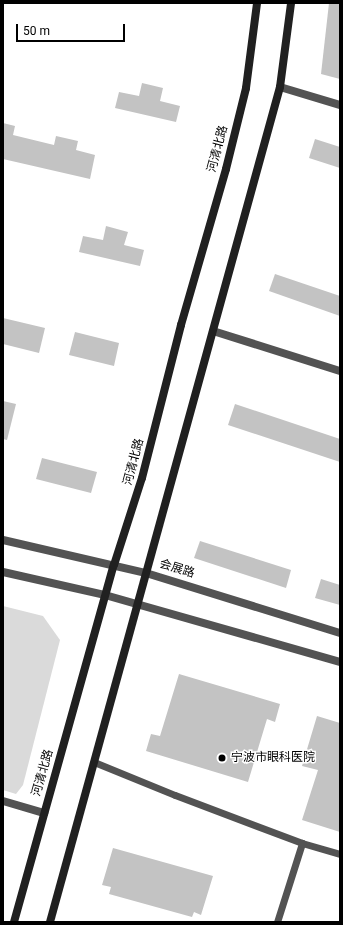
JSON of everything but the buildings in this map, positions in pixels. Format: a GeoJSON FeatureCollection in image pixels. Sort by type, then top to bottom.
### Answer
{"type":"FeatureCollection","features":[{"type":"Feature","properties":{"kind":"main road","name":"河清北路"},"geometry":{"type":"LineString","coordinates":[[14,922],[105,595],[142,478],[181,325],[226,169],[246,88],[257,3]]}},
{"type":"Feature","properties":{"kind":"main road"},"geometry":{"type":"LineString","coordinates":[[50,922],[280,87],[291,3]]}},
{"type":"Feature","properties":{"kind":"street"},"geometry":{"type":"LineString","coordinates":[[280,87],[340,105]]}},
{"type":"Feature","properties":{"kind":"street"},"geometry":{"type":"LineString","coordinates":[[213,331],[340,371]]}},
{"type":"Feature","properties":{"kind":"street","name":"会展路"},"geometry":{"type":"LineString","coordinates":[[3,540],[146,573],[340,633]]}},
{"type":"Feature","properties":{"kind":"street"},"geometry":{"type":"LineString","coordinates":[[3,572],[105,595],[340,662]]}},
{"type":"Feature","properties":{"kind":"street"},"geometry":{"type":"LineString","coordinates":[[3,801],[44,813]]}},
{"type":"Feature","properties":{"kind":"lane"},"geometry":{"type":"LineString","coordinates":[[94,762],[175,795],[302,843],[340,854]]}},
{"type":"Feature","properties":{"kind":"lane"},"geometry":{"type":"LineString","coordinates":[[277,922],[302,843]]}},
{"type":"Feature","properties":{"kind":"shaded area"},"geometry":{"type":"Polygon","coordinates":[[[3,606],[43,616],[60,640],[23,785],[16,794],[3,790],[3,606]]]}},
{"type":"Feature","properties":{"kind":"place","name":"宁波市眼科医院"},"geometry":{"type":"Point","coordinates":[222,758]}}]}
